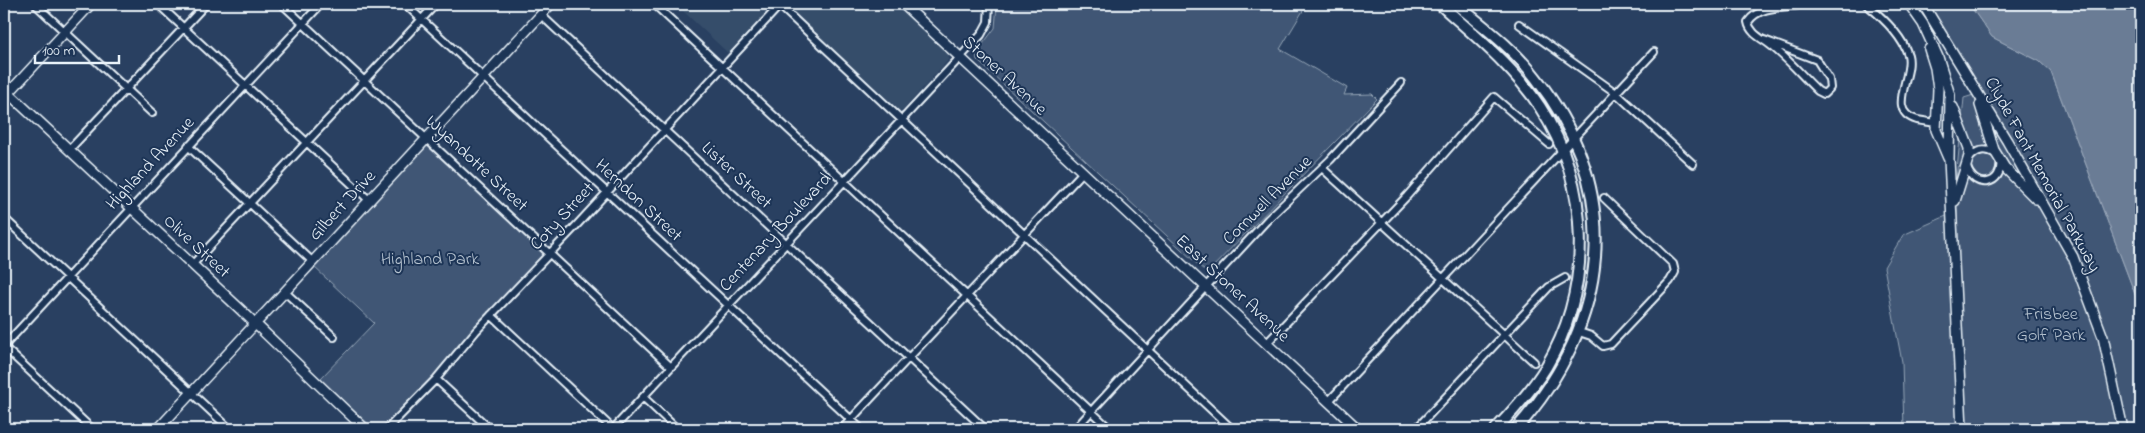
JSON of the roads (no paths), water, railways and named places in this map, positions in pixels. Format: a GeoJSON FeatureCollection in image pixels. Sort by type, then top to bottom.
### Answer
{"type":"FeatureCollection","features":[{"type":"Feature","properties":{"kind":"main road"},"geometry":{"type":"LineString","coordinates":[[1440,4],[1508,68],[1525,87],[1546,117],[1562,150],[1573,182],[1579,220],[1580,260],[1574,300],[1562,335],[1546,367],[1524,398],[1496,429]]}},
{"type":"Feature","properties":{"kind":"main road"},"geometry":{"type":"LineString","coordinates":[[1456,4],[1505,45],[1528,68],[1552,99],[1573,138],[1588,179],[1595,235],[1592,282],[1579,332],[1555,380],[1516,429]]}},
{"type":"Feature","properties":{"kind":"street"},"geometry":{"type":"LineString","coordinates":[[36,4],[152,113]]}},
{"type":"Feature","properties":{"kind":"street"},"geometry":{"type":"LineString","coordinates":[[5,94],[91,4]]}},
{"type":"Feature","properties":{"kind":"street"},"geometry":{"type":"LineString","coordinates":[[158,4],[370,201]]}},
{"type":"Feature","properties":{"kind":"street"},"geometry":{"type":"LineString","coordinates":[[69,150],[206,4]]}},
{"type":"Feature","properties":{"kind":"street","name":"Wyandotte Street"},"geometry":{"type":"LineString","coordinates":[[282,4],[671,367]]}},
{"type":"Feature","properties":{"kind":"street","name":"Highland Avenue"},"geometry":{"type":"LineString","coordinates":[[4,346],[321,4]]}},
{"type":"Feature","properties":{"kind":"street","name":"Herndon Street"},"geometry":{"type":"LineString","coordinates":[[405,4],[861,429]]}},
{"type":"Feature","properties":{"kind":"street"},"geometry":{"type":"LineString","coordinates":[[192,265],[436,4]]}},
{"type":"Feature","properties":{"kind":"street","name":"Gilbert Drive"},"geometry":{"type":"LineString","coordinates":[[158,429],[551,4]]}},
{"type":"Feature","properties":{"kind":"street"},"geometry":{"type":"LineString","coordinates":[[654,4],[1110,429]]}},
{"type":"Feature","properties":{"kind":"street"},"geometry":{"type":"LineString","coordinates":[[780,4],[1232,429]]}},
{"type":"Feature","properties":{"kind":"street","name":"Coty Street"},"geometry":{"type":"LineString","coordinates":[[388,429],[436,379],[491,315],[550,254],[780,4]]}},
{"type":"Feature","properties":{"kind":"street","name":"Stoner Avenue"},"geometry":{"type":"LineString","coordinates":[[903,4],[1083,172]]}},
{"type":"Feature","properties":{"kind":"street","name":"Centenary Boulevard"},"geometry":{"type":"LineString","coordinates":[[613,429],[984,31],[988,22],[989,4]]}},
{"type":"Feature","properties":{"kind":"street"},"geometry":{"type":"LineString","coordinates":[[1764,40],[1817,60],[1829,79],[1830,88],[1828,92],[1824,94],[1818,91],[1787,58],[1764,40],[1749,26],[1750,18],[1756,14],[1775,8],[1806,4]]}},
{"type":"Feature","properties":{"kind":"street"},"geometry":{"type":"LineString","coordinates":[[1866,4],[1891,27],[1908,54],[1909,66],[1900,101],[1902,109],[1910,118],[1936,123]]}},
{"type":"Feature","properties":{"kind":"street"},"geometry":{"type":"LineString","coordinates":[[1909,4],[1938,57],[1968,148],[1968,163],[1973,178],[1987,182],[1997,177],[2001,169],[1999,157]]}},
{"type":"Feature","properties":{"kind":"street","name":"Clyde Fant Memorial Parkway"},"geometry":{"type":"LineString","coordinates":[[1923,4],[1960,62],[2078,266],[2101,330],[2123,429]]}},
{"type":"Feature","properties":{"kind":"street"},"geometry":{"type":"LineString","coordinates":[[1915,12],[1925,35],[1935,68],[1938,89],[1936,123],[1939,138],[1950,166]]}},
{"type":"Feature","properties":{"kind":"street","name":"Lister Street"},"geometry":{"type":"LineString","coordinates":[[541,15],[985,429]]}},
{"type":"Feature","properties":{"kind":"street"},"geometry":{"type":"LineString","coordinates":[[1519,24],[1616,93],[1693,164]]}},
{"type":"Feature","properties":{"kind":"street"},"geometry":{"type":"LineString","coordinates":[[1328,401],[1654,52]]}},
{"type":"Feature","properties":{"kind":"street"},"geometry":{"type":"LineString","coordinates":[[1960,62],[1983,111],[1991,141],[1999,157],[2033,195],[2059,232]]}},
{"type":"Feature","properties":{"kind":"street","name":"Cornwell Avenue"},"geometry":{"type":"LineString","coordinates":[[1075,429],[1268,219],[1322,168],[1401,83]]}},
{"type":"Feature","properties":{"kind":"street","name":"Olive Street"},"geometry":{"type":"LineString","coordinates":[[5,94],[69,150],[365,429]]}},
{"type":"Feature","properties":{"kind":"street"},"geometry":{"type":"LineString","coordinates":[[1950,95],[1950,166],[1962,429]]}},
{"type":"Feature","properties":{"kind":"street"},"geometry":{"type":"LineString","coordinates":[[1266,344],[1382,222],[1494,97],[1549,144]]}},
{"type":"Feature","properties":{"kind":"street"},"geometry":{"type":"LineString","coordinates":[[188,146],[313,262]]}},
{"type":"Feature","properties":{"kind":"street"},"geometry":{"type":"LineString","coordinates":[[1953,213],[1960,182],[1968,163],[1982,150],[1999,157]]}},
{"type":"Feature","properties":{"kind":"street"},"geometry":{"type":"LineString","coordinates":[[1322,168],[1534,362]]}},
{"type":"Feature","properties":{"kind":"street"},"geometry":{"type":"LineString","coordinates":[[842,429],[1083,172]]}},
{"type":"Feature","properties":{"kind":"street","name":"East Stoner Avenue"},"geometry":{"type":"LineString","coordinates":[[1083,172],[1358,429]]}},
{"type":"Feature","properties":{"kind":"street"},"geometry":{"type":"LineString","coordinates":[[1579,332],[1591,336],[1603,346],[1611,344],[1670,281],[1675,272],[1673,264],[1604,198]]}},
{"type":"Feature","properties":{"kind":"street"},"geometry":{"type":"LineString","coordinates":[[4,218],[230,429]]}},
{"type":"Feature","properties":{"kind":"street"},"geometry":{"type":"LineString","coordinates":[[1416,429],[1549,287],[1565,278]]}},
{"type":"Feature","properties":{"kind":"street"},"geometry":{"type":"LineString","coordinates":[[285,292],[334,336]]}},
{"type":"Feature","properties":{"kind":"street"},"geometry":{"type":"LineString","coordinates":[[491,315],[613,429]]}},
{"type":"Feature","properties":{"kind":"street"},"geometry":{"type":"LineString","coordinates":[[4,346],[92,429]]}},
{"type":"Feature","properties":{"kind":"street"},"geometry":{"type":"LineString","coordinates":[[436,379],[490,429]]}},
{"type":"Feature","properties":{"kind":"street"},"geometry":{"type":"LineString","coordinates":[[643,398],[677,429]]}},
{"type":"Feature","properties":{"kind":"park label","name":"Highland Park"},"geometry":{"type":"Point","coordinates":[430,260]}},
{"type":"Feature","properties":{"kind":"park label","name":"Frisbee Golf Park"},"geometry":{"type":"Point","coordinates":[2051,325]}}]}
